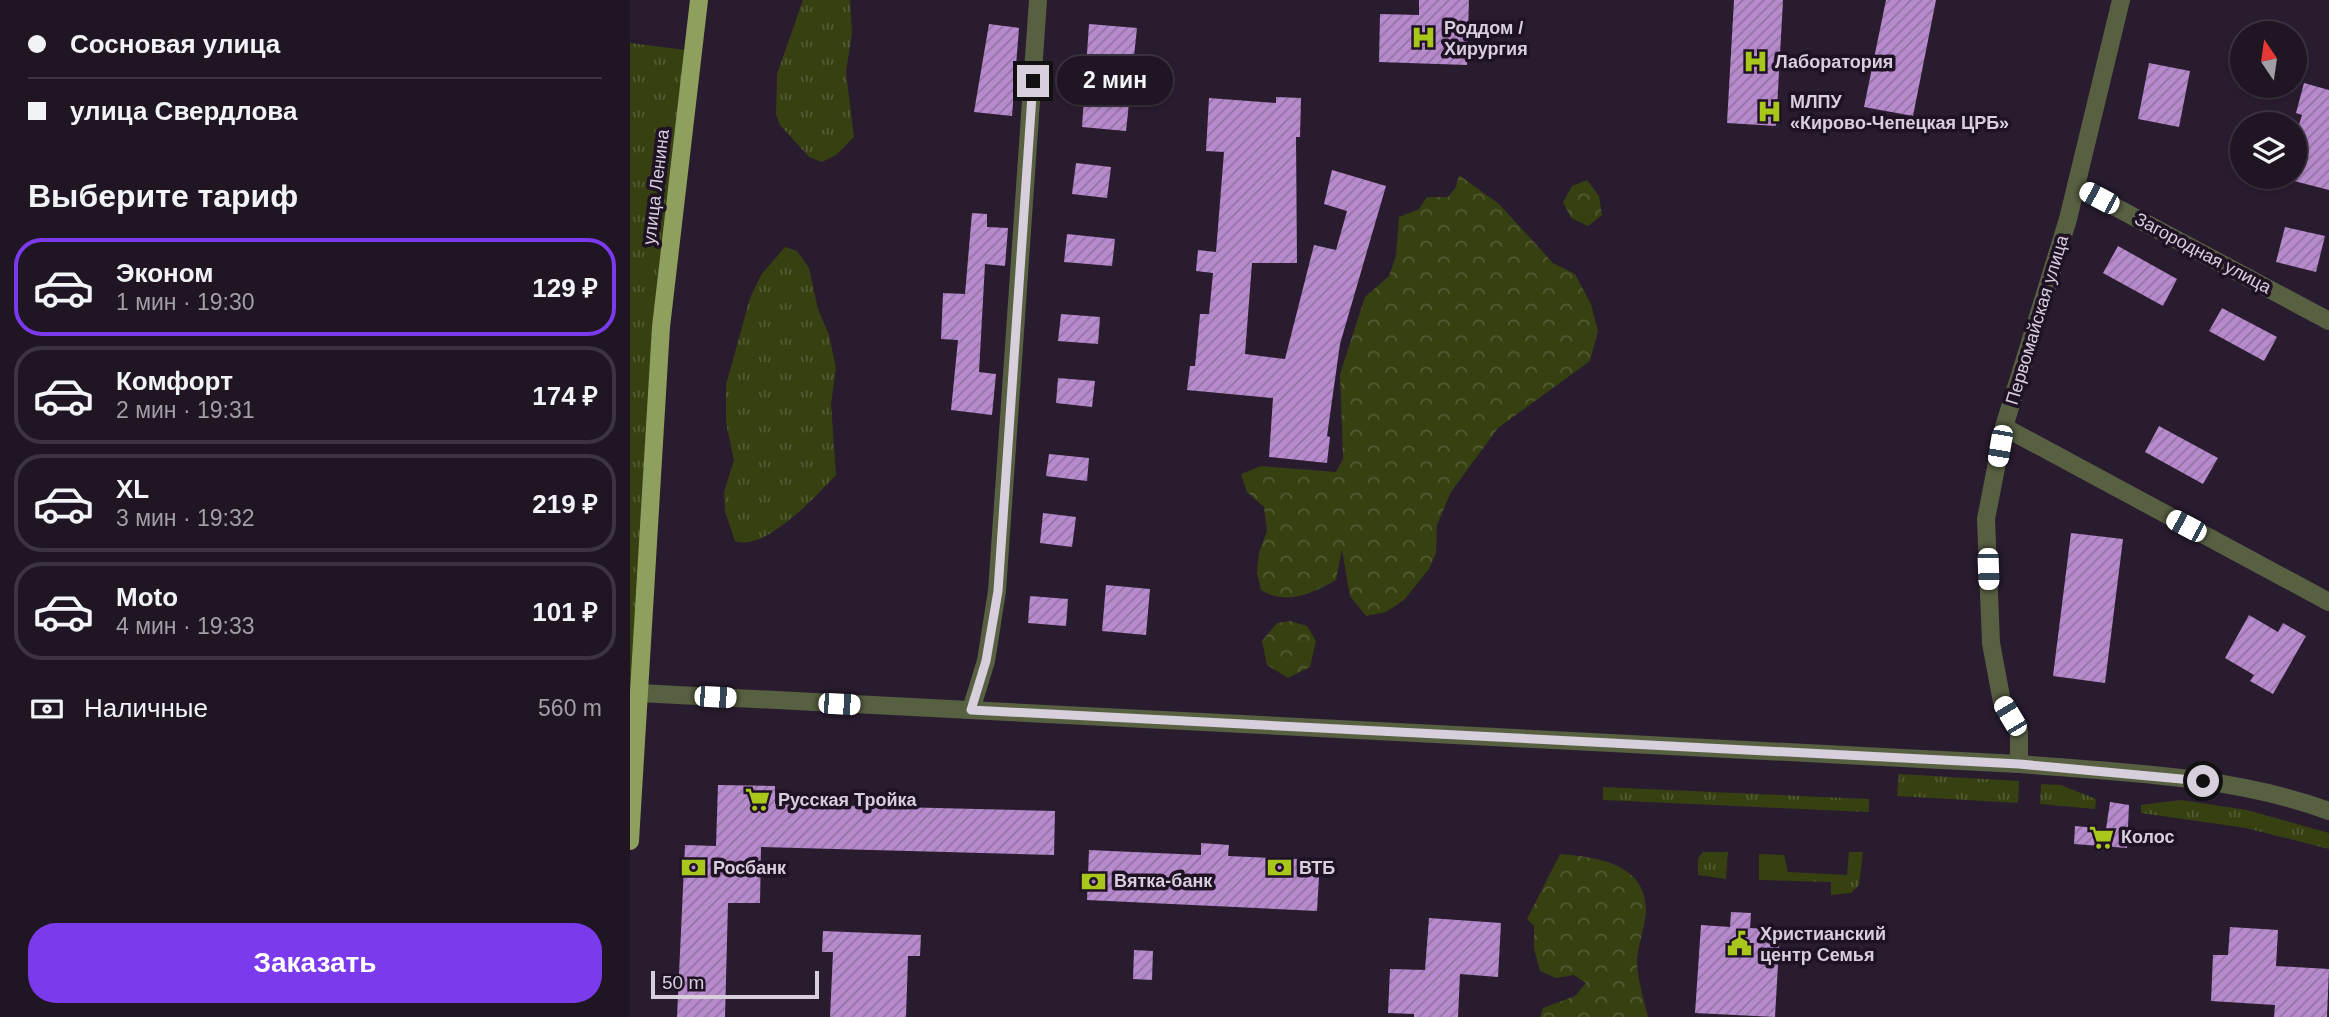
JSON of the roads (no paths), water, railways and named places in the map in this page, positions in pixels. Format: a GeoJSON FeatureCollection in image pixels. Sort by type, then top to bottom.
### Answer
{"type":"FeatureCollection","features":[{"type":"Feature","properties":{"kind":"main road","name":"улица Ленина"},"geometry":{"type":"LineString","coordinates":[[630,841],[661,327],[699,0]]}},
{"type":"Feature","properties":{"kind":"street"},"geometry":{"type":"LineString","coordinates":[[971,710],[986,661],[998,591],[1038,0]]}},
{"type":"Feature","properties":{"kind":"street","name":"Первомайская улица"},"geometry":{"type":"LineString","coordinates":[[2019,764],[2019,731],[2002,702],[1991,643],[1986,519],[2004,427],[2076,186],[2121,0]]}},
{"type":"Feature","properties":{"kind":"street","name":"Загородная улица"},"geometry":{"type":"LineString","coordinates":[[2076,186],[2329,321]]}},
{"type":"Feature","properties":{"kind":"street"},"geometry":{"type":"LineString","coordinates":[[2004,427],[2329,602]]}},
{"type":"Feature","properties":{"kind":"street"},"geometry":{"type":"LineString","coordinates":[[639,693],[2019,764],[2203,781],[2270,794],[2329,811]]}},
{"type":"Feature","properties":{"kind":"place","name":"Роддом / Хирургия"},"geometry":{"type":"Point","coordinates":[1424,38]}},
{"type":"Feature","properties":{"kind":"place","name":"Лаборатория"},"geometry":{"type":"Point","coordinates":[1755,62]}},
{"type":"Feature","properties":{"kind":"place","name":"МЛПУ «Кирово-Чепецкая ЦРБ»"},"geometry":{"type":"Point","coordinates":[1770,112]}},
{"type":"Feature","properties":{"kind":"place","name":"Русская Тройка"},"geometry":{"type":"Point","coordinates":[758,800]}},
{"type":"Feature","properties":{"kind":"place","name":"Колос"},"geometry":{"type":"Point","coordinates":[2101,837]}},
{"type":"Feature","properties":{"kind":"place","name":"Росбанк"},"geometry":{"type":"Point","coordinates":[693,868]}},
{"type":"Feature","properties":{"kind":"place","name":"ВТБ"},"geometry":{"type":"Point","coordinates":[1279,868]}},
{"type":"Feature","properties":{"kind":"place","name":"Вятка-банк"},"geometry":{"type":"Point","coordinates":[1094,881]}},
{"type":"Feature","properties":{"kind":"place","name":"Христианский центр Семья"},"geometry":{"type":"Point","coordinates":[1740,944]}}]}
